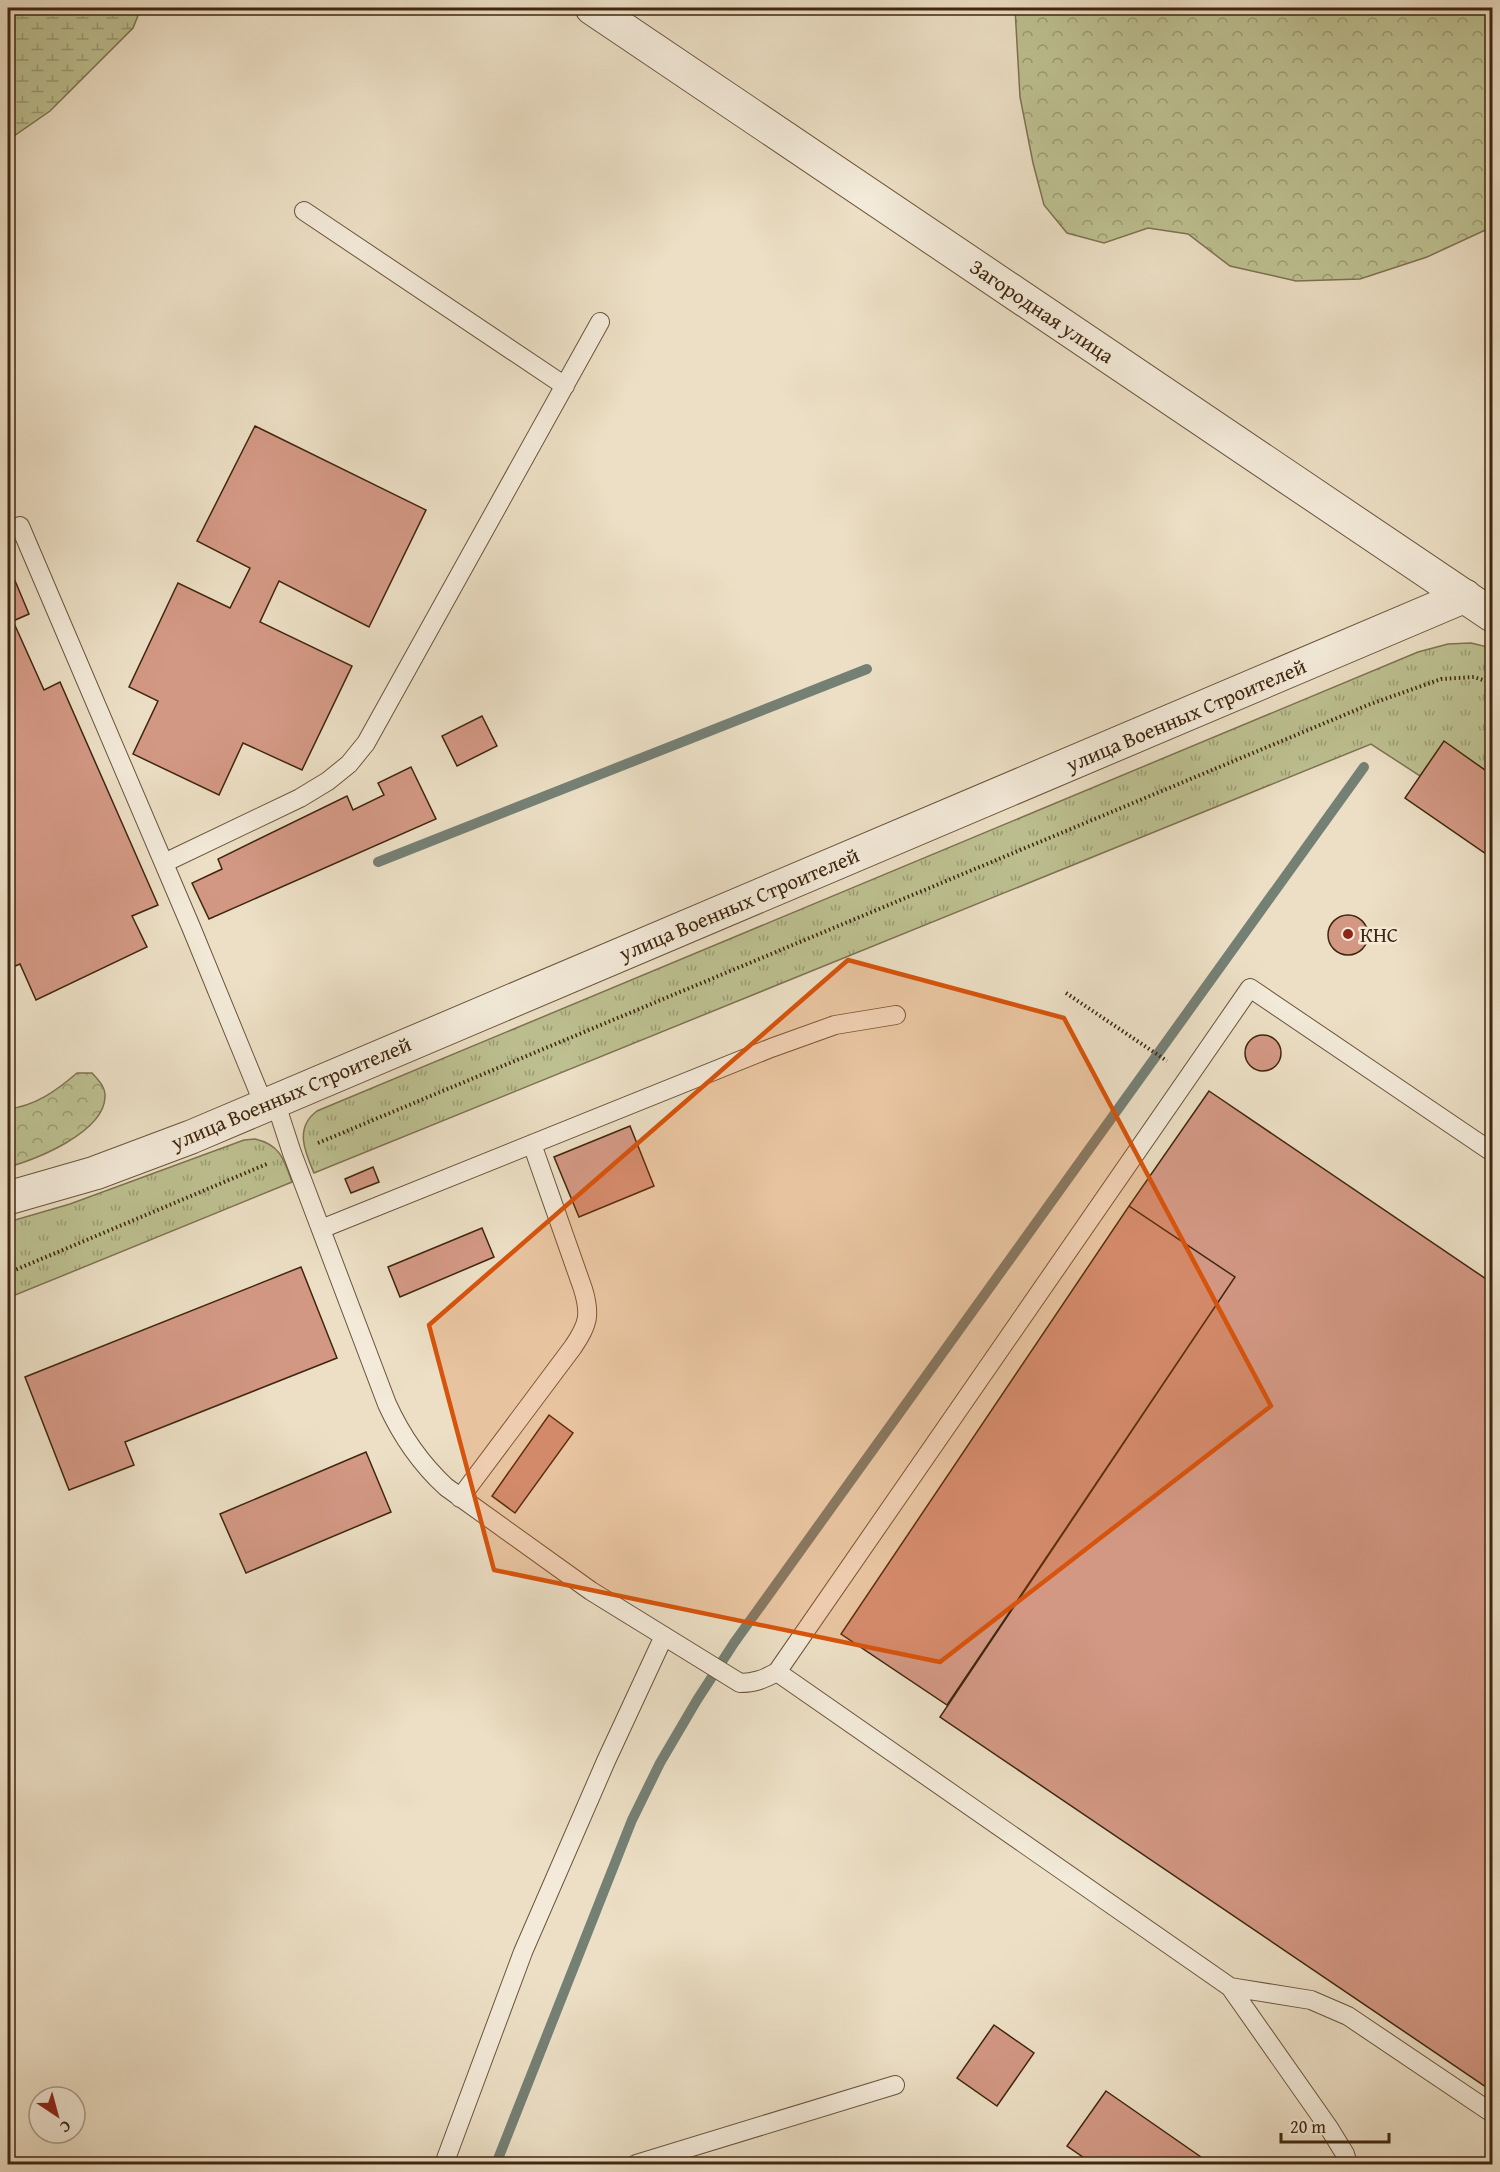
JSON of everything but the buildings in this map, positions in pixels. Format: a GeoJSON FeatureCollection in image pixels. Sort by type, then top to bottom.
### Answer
{"type":"FeatureCollection","features":[{"type":"Feature","properties":{"kind":"street","name":"Загородная улица"},"geometry":{"type":"LineString","coordinates":[[592,8],[1492,615]]}},
{"type":"Feature","properties":{"kind":"street","name":"улица Военных Строителей"},"geometry":{"type":"LineString","coordinates":[[8,1198],[96,1173],[191,1137],[1465,596]]}},
{"type":"Feature","properties":{"kind":"lane"},"geometry":{"type":"LineString","coordinates":[[304,211],[565,386]]}},
{"type":"Feature","properties":{"kind":"lane"},"geometry":{"type":"LineString","coordinates":[[164,863],[300,798],[328,781],[366,743],[600,322]]}},
{"type":"Feature","properties":{"kind":"lane"},"geometry":{"type":"LineString","coordinates":[[20,526],[164,863],[292,1153],[387,1404],[398,1429],[411,1450],[428,1471],[460,1498],[591,1591],[740,1683],[751,1683],[777,1671],[1250,988],[1492,1152]]}},
{"type":"Feature","properties":{"kind":"lane"},"geometry":{"type":"LineString","coordinates":[[321,1230],[806,1035],[835,1025],[896,1015]]}},
{"type":"Feature","properties":{"kind":"lane"},"geometry":{"type":"LineString","coordinates":[[460,1498],[573,1347],[588,1319],[589,1306],[584,1289],[532,1144]]}},
{"type":"Feature","properties":{"kind":"lane"},"geometry":{"type":"LineString","coordinates":[[444,2164],[523,1952],[606,1761],[664,1636]]}},
{"type":"Feature","properties":{"kind":"lane"},"geometry":{"type":"LineString","coordinates":[[777,1671],[1230,1987],[1329,2128],[1345,2154],[1348,2164]]}},
{"type":"Feature","properties":{"kind":"lane"},"geometry":{"type":"LineString","coordinates":[[1230,1987],[1311,2000],[1348,2016],[1492,2113]]}},
{"type":"Feature","properties":{"kind":"lane"},"geometry":{"type":"LineString","coordinates":[[636,2164],[895,2085]]}},
{"type":"Feature","properties":{"kind":"path"},"geometry":{"type":"LineString","coordinates":[[8,1273],[1368,705],[1441,679],[1473,677],[1492,683]]}},
{"type":"Feature","properties":{"kind":"path"},"geometry":{"type":"LineString","coordinates":[[1066,993],[1189,1076]]}},
{"type":"Feature","properties":{"kind":"highlighted area"},"geometry":{"type":"Polygon","coordinates":[[[848,960],[1064,1018],[1271,1406],[940,1662],[494,1570],[429,1325],[848,960]]]}},
{"type":"Feature","properties":{"kind":"green space"},"geometry":{"type":"Polygon","coordinates":[[[8,8],[141,8],[133,28],[50,111],[8,140],[8,8]]]}},
{"type":"Feature","properties":{"kind":"green space"},"geometry":{"type":"Polygon","coordinates":[[[1015,8],[1492,8],[1492,227],[1427,257],[1360,279],[1296,281],[1230,266],[1188,234],[1148,228],[1104,243],[1067,233],[1044,205],[1033,163],[1020,97],[1015,8]]]}},
{"type":"Feature","properties":{"kind":"green space"},"geometry":{"type":"Polygon","coordinates":[[[1471,643],[1492,648],[1492,775],[1444,742],[1420,776],[1371,744],[314,1173],[305,1149],[304,1133],[310,1118],[317,1111],[1418,652],[1448,644],[1471,643]]]}},
{"type":"Feature","properties":{"kind":"green space"},"geometry":{"type":"Polygon","coordinates":[[[77,1073],[92,1073],[101,1084],[105,1097],[102,1110],[81,1133],[67,1142],[35,1158],[8,1167],[8,1109],[27,1105],[45,1097],[77,1073]]]}},
{"type":"Feature","properties":{"kind":"green space"},"geometry":{"type":"Polygon","coordinates":[[[255,1139],[276,1149],[284,1160],[292,1182],[8,1298],[8,1222],[70,1204],[244,1140],[255,1139]]]}},
{"type":"Feature","properties":{"kind":"waterway"},"geometry":{"type":"LineString","coordinates":[[378,862],[867,669]]}},
{"type":"Feature","properties":{"kind":"waterway"},"geometry":{"type":"LineString","coordinates":[[496,2164],[632,1820],[660,1763],[697,1700],[734,1643],[1364,767]]}},
{"type":"Feature","properties":{"kind":"place","name":"КНС"},"geometry":{"type":"Point","coordinates":[1348,934]}}]}
